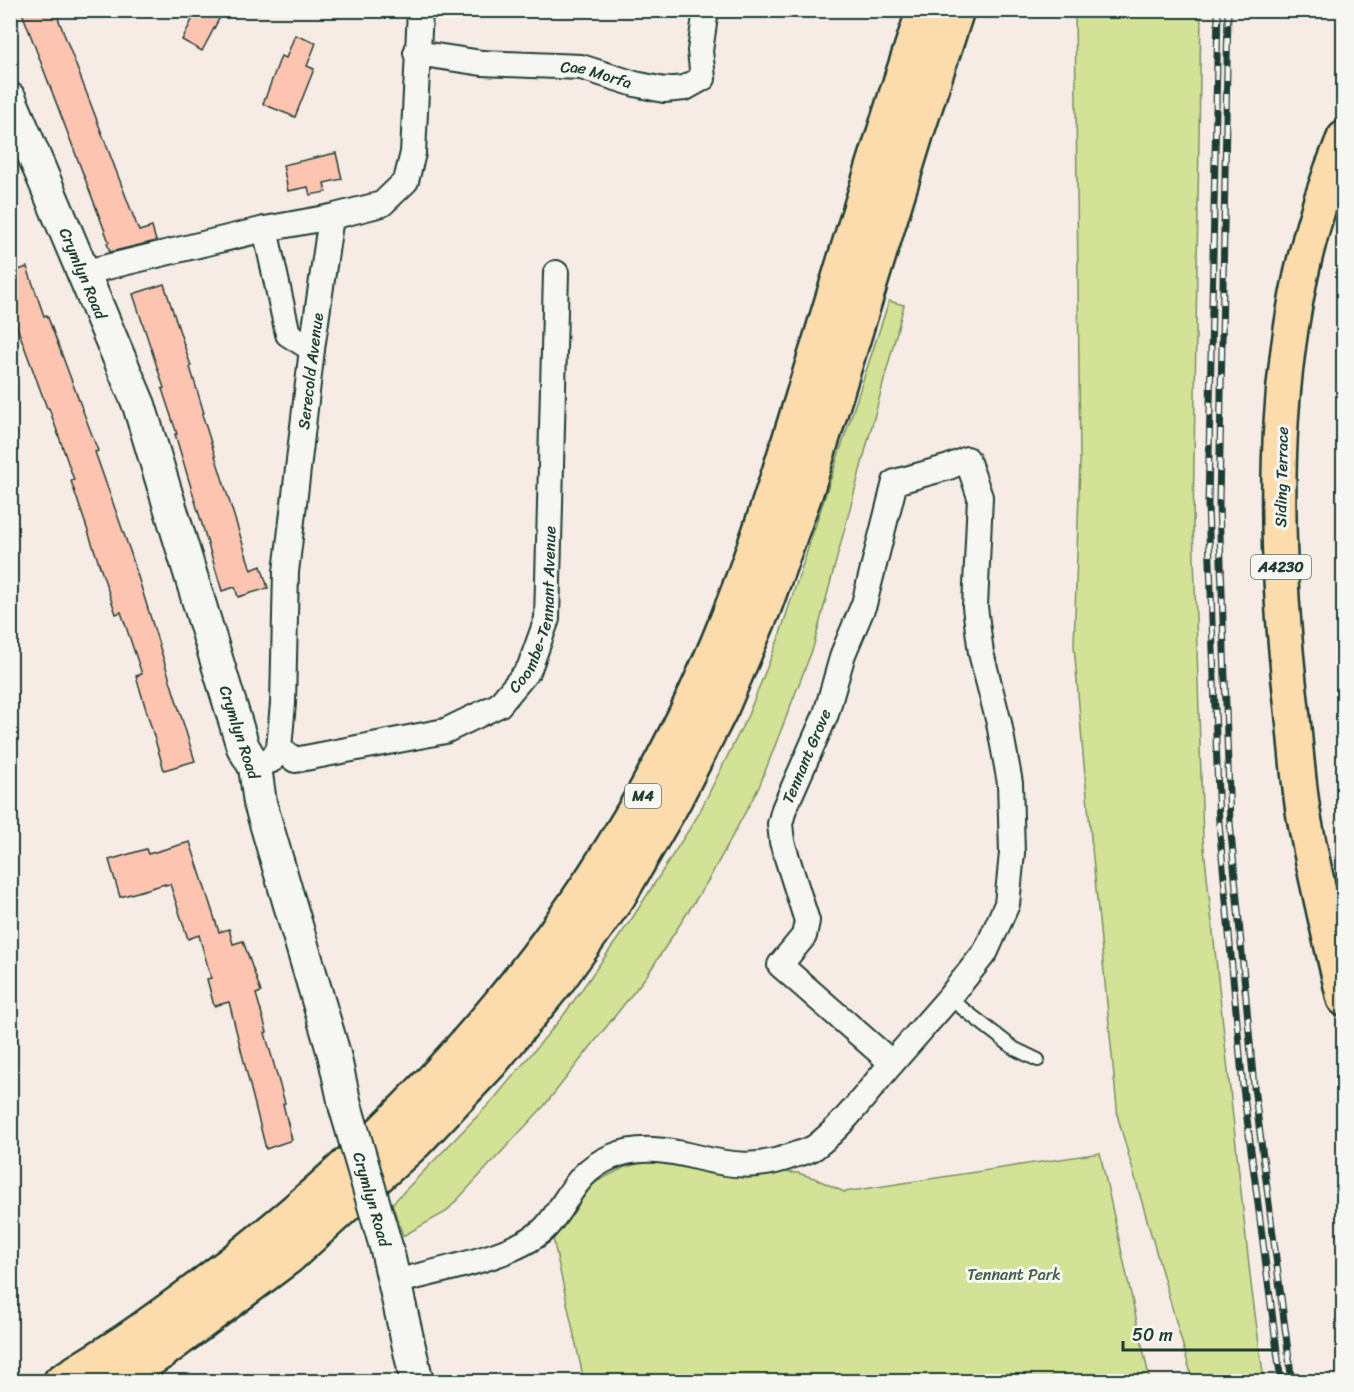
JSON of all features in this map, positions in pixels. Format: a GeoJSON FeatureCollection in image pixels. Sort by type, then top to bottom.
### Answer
{"type":"FeatureCollection","features":[{"type":"Feature","properties":{"kind":"main road","name":"M4"},"geometry":{"type":"LineString","coordinates":[[60,1382],[144,1329],[270,1233],[393,1123],[466,1045],[525,974],[593,879],[653,778],[695,693],[736,597],[777,482],[890,112],[924,10]]}},
{"type":"Feature","properties":{"kind":"main road","name":"M4"},"geometry":{"type":"LineString","coordinates":[[116,1382],[162,1352],[289,1257],[416,1142],[490,1064],[557,982],[619,896],[673,804],[717,717],[764,608],[806,492],[916,132],[957,10]]}},
{"type":"Feature","properties":{"kind":"main road","name":"Siding Terrace"},"geometry":{"type":"LineString","coordinates":[[1344,138],[1312,229],[1296,294],[1285,370],[1280,448],[1280,546],[1286,658],[1304,816],[1344,999]]}},
{"type":"Feature","properties":{"kind":"street"},"geometry":{"type":"LineString","coordinates":[[82,273],[265,229],[331,217],[382,204],[406,181],[413,153],[416,53],[420,10]]}},
{"type":"Feature","properties":{"kind":"street","name":"Cae Morfa"},"geometry":{"type":"LineString","coordinates":[[416,53],[482,63],[581,67],[635,84],[664,90],[686,88],[703,78],[700,51],[706,10]]}},
{"type":"Feature","properties":{"kind":"street","name":"Crymlyn Road"},"geometry":{"type":"LineString","coordinates":[[10,99],[139,405],[243,747],[255,767],[260,803],[334,1054],[345,1105],[387,1250],[417,1382]]}},
{"type":"Feature","properties":{"kind":"street","name":"Serecold Avenue"},"geometry":{"type":"LineString","coordinates":[[279,748],[283,703],[286,572],[312,349],[331,217]]}},
{"type":"Feature","properties":{"kind":"street"},"geometry":{"type":"LineString","coordinates":[[265,229],[288,334],[312,349]]}},
{"type":"Feature","properties":{"kind":"street","name":"Coombe-Tennant Avenue"},"geometry":{"type":"LineString","coordinates":[[279,748],[296,760],[445,731],[499,705],[529,669],[547,619],[556,273]]}},
{"type":"Feature","properties":{"kind":"street","name":"Tennant Grove"},"geometry":{"type":"LineString","coordinates":[[967,459],[980,497],[975,607],[981,653],[999,723],[1010,783],[1012,853],[1007,904],[986,951],[949,998],[892,1063],[780,965],[804,936],[807,921],[782,842],[780,825],[784,809],[826,714],[843,654],[864,604],[895,482],[949,467],[967,459]]}},
{"type":"Feature","properties":{"kind":"street"},"geometry":{"type":"LineString","coordinates":[[255,767],[272,760],[279,748]]}},
{"type":"Feature","properties":{"kind":"street"},"geometry":{"type":"LineString","coordinates":[[395,1282],[507,1251],[528,1241],[547,1226],[576,1182],[593,1167],[613,1156],[644,1149],[676,1152],[709,1160],[753,1166],[783,1160],[814,1148],[851,1112],[892,1063]]}},
{"type":"Feature","properties":{"kind":"lane"},"geometry":{"type":"LineString","coordinates":[[949,998],[1015,1049],[1038,1060]]}},
{"type":"Feature","properties":{"kind":"green space"},"geometry":{"type":"Polygon","coordinates":[[[1075,11],[1201,11],[1193,524],[1203,839],[1251,1284],[1264,1381],[1193,1381],[1118,1118],[1074,645],[1080,461],[1075,11]]]}},
{"type":"Feature","properties":{"kind":"green space"},"geometry":{"type":"Polygon","coordinates":[[[889,301],[904,305],[813,648],[759,787],[709,879],[648,974],[544,1106],[446,1212],[403,1236],[392,1204],[493,1100],[563,1016],[633,917],[697,817],[748,715],[778,640],[889,301]]]}},
{"type":"Feature","properties":{"kind":"green space","name":"Tennant Park"},"geometry":{"type":"Polygon","coordinates":[[[1100,1153],[1150,1381],[584,1381],[552,1234],[588,1186],[625,1167],[650,1161],[745,1176],[779,1172],[798,1173],[844,1192],[1100,1153]]]}},
{"type":"Feature","properties":{"kind":"building"},"geometry":{"type":"Polygon","coordinates":[[[21,10],[55,10],[139,231],[152,227],[156,241],[110,252],[107,243],[109,242],[21,10]]]}},
{"type":"Feature","properties":{"kind":"building"},"geometry":{"type":"Polygon","coordinates":[[[197,10],[207,10],[220,17],[202,51],[182,40],[197,10]]]}},
{"type":"Feature","properties":{"kind":"building"},"geometry":{"type":"Polygon","coordinates":[[[295,35],[316,43],[307,66],[314,69],[295,117],[263,104],[281,56],[286,58],[295,35]]]}},
{"type":"Feature","properties":{"kind":"building"},"geometry":{"type":"Polygon","coordinates":[[[336,153],[342,179],[324,183],[326,192],[310,195],[308,187],[288,191],[283,165],[336,153]]]}},
{"type":"Feature","properties":{"kind":"building"},"geometry":{"type":"Polygon","coordinates":[[[27,267],[98,451],[95,452],[131,554],[195,761],[164,770],[136,676],[142,674],[121,612],[116,614],[71,481],[74,480],[10,308],[10,273],[27,267]]]}},
{"type":"Feature","properties":{"kind":"building"},"geometry":{"type":"Polygon","coordinates":[[[164,284],[191,366],[204,413],[202,414],[251,570],[261,566],[268,588],[238,597],[235,587],[222,591],[162,389],[164,388],[133,294],[164,284]]]}},
{"type":"Feature","properties":{"kind":"building"},"geometry":{"type":"Polygon","coordinates":[[[190,842],[219,932],[229,929],[233,944],[243,941],[261,992],[256,994],[285,1103],[283,1104],[292,1140],[266,1149],[229,1002],[214,1006],[207,979],[211,978],[199,935],[188,939],[170,884],[120,897],[109,860],[146,849],[148,854],[190,842]]]}},
{"type":"Feature","properties":{"kind":"railway"},"geometry":{"type":"LineString","coordinates":[[1218,10],[1208,505],[1219,823],[1243,1088],[1281,1382]]}},
{"type":"Feature","properties":{"kind":"railway"},"geometry":{"type":"LineString","coordinates":[[1228,10],[1219,505],[1230,822],[1254,1087],[1292,1382]]}}]}
